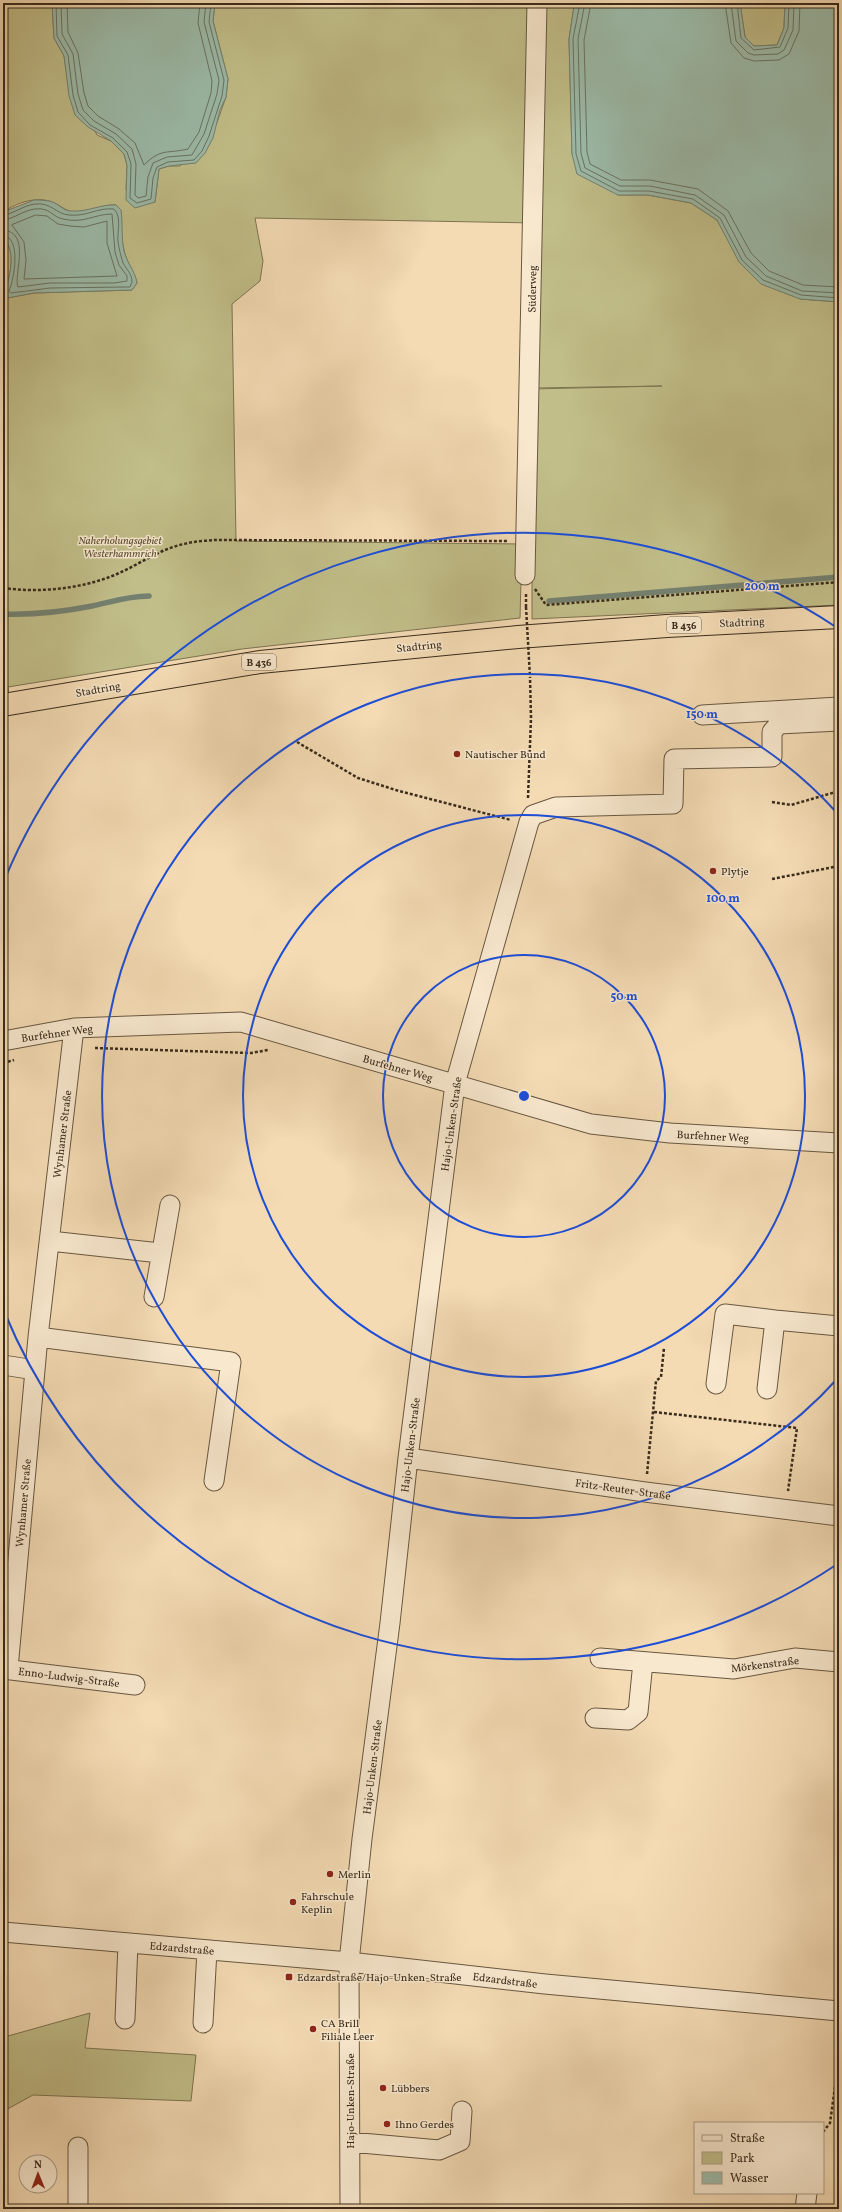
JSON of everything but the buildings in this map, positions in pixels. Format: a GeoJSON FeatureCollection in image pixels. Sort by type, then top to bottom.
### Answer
{"type":"FeatureCollection","features":[{"type":"Feature","properties":{"kind":"highway","name":"Stadtring"},"geometry":{"type":"LineString","coordinates":[[3,705],[260,662],[518,637],[667,626],[839,617]]}},
{"type":"Feature","properties":{"kind":"street","name":"Süderweg"},"geometry":{"type":"LineString","coordinates":[[526,575],[537,3]]}},
{"type":"Feature","properties":{"kind":"street"},"geometry":{"type":"LineString","coordinates":[[702,715],[839,707]]}},
{"type":"Feature","properties":{"kind":"street"},"geometry":{"type":"LineString","coordinates":[[531,818],[556,806],[673,804],[674,759],[772,757],[771,710]]}},
{"type":"Feature","properties":{"kind":"street"},"geometry":{"type":"LineString","coordinates":[[772,732],[779,724],[839,721]]}},
{"type":"Feature","properties":{"kind":"street","name":"Hajo-Unken-Straße"},"geometry":{"type":"LineString","coordinates":[[350,2209],[350,1962],[362,1839],[390,1623],[408,1458],[455,1084],[531,818]]}},
{"type":"Feature","properties":{"kind":"street","name":"Burfehner Weg"},"geometry":{"type":"LineString","coordinates":[[3,1040],[74,1028],[241,1022],[599,1125],[670,1133],[839,1143]]}},
{"type":"Feature","properties":{"kind":"street","name":"Wynhamer Straße"},"geometry":{"type":"LineString","coordinates":[[5,1669],[38,1337],[74,1028]]}},
{"type":"Feature","properties":{"kind":"street"},"geometry":{"type":"LineString","coordinates":[[154,1297],[160,1253],[170,1205]]}},
{"type":"Feature","properties":{"kind":"street"},"geometry":{"type":"LineString","coordinates":[[50,1241],[160,1253]]}},
{"type":"Feature","properties":{"kind":"street"},"geometry":{"type":"LineString","coordinates":[[716,1384],[724,1314],[839,1326]]}},
{"type":"Feature","properties":{"kind":"street"},"geometry":{"type":"LineString","coordinates":[[767,1389],[775,1320]]}},
{"type":"Feature","properties":{"kind":"street"},"geometry":{"type":"LineString","coordinates":[[38,1337],[231,1362],[214,1481]]}},
{"type":"Feature","properties":{"kind":"street"},"geometry":{"type":"LineString","coordinates":[[3,1365],[35,1370]]}},
{"type":"Feature","properties":{"kind":"street","name":"Fritz-Reuter-Straße"},"geometry":{"type":"LineString","coordinates":[[408,1458],[645,1492],[839,1516]]}},
{"type":"Feature","properties":{"kind":"street","name":"Mörkenstraße"},"geometry":{"type":"LineString","coordinates":[[600,1658],[734,1670],[795,1658],[839,1662]]}},
{"type":"Feature","properties":{"kind":"street"},"geometry":{"type":"LineString","coordinates":[[595,1718],[628,1720],[638,1712],[643,1662]]}},
{"type":"Feature","properties":{"kind":"street","name":"Enno-Ludwig-Straße"},"geometry":{"type":"LineString","coordinates":[[5,1669],[135,1685]]}},
{"type":"Feature","properties":{"kind":"street","name":"Edzardstraße"},"geometry":{"type":"LineString","coordinates":[[3,1932],[350,1962],[545,1984],[839,2011]]}},
{"type":"Feature","properties":{"kind":"street"},"geometry":{"type":"LineString","coordinates":[[125,2020],[128,1943]]}},
{"type":"Feature","properties":{"kind":"street"},"geometry":{"type":"LineString","coordinates":[[203,2022],[207,1950]]}},
{"type":"Feature","properties":{"kind":"street"},"geometry":{"type":"LineString","coordinates":[[350,2142],[439,2150],[460,2141],[462,2111]]}},
{"type":"Feature","properties":{"kind":"street"},"geometry":{"type":"LineString","coordinates":[[78,2147],[78,2209]]}},
{"type":"Feature","properties":{"kind":"street"},"geometry":{"type":"LineString","coordinates":[[805,2209],[807,2194]]}},
{"type":"Feature","properties":{"kind":"path"},"geometry":{"type":"LineString","coordinates":[[3,588],[27,591],[74,587],[116,574],[154,555],[184,544],[215,540],[527,541]]}},
{"type":"Feature","properties":{"kind":"path"},"geometry":{"type":"LineString","coordinates":[[526,575],[546,605],[839,582]]}},
{"type":"Feature","properties":{"kind":"path"},"geometry":{"type":"LineString","coordinates":[[297,742],[358,778],[509,819],[531,818],[528,801],[531,718],[526,607]]}},
{"type":"Feature","properties":{"kind":"path"},"geometry":{"type":"LineString","coordinates":[[772,802],[791,805],[839,790]]}},
{"type":"Feature","properties":{"kind":"path"},"geometry":{"type":"LineString","coordinates":[[772,879],[839,866]]}},
{"type":"Feature","properties":{"kind":"path"},"geometry":{"type":"LineString","coordinates":[[71,1059],[86,1047],[251,1053],[275,1048]]}},
{"type":"Feature","properties":{"kind":"path"},"geometry":{"type":"LineString","coordinates":[[3,1062],[17,1059]]}},
{"type":"Feature","properties":{"kind":"path"},"geometry":{"type":"LineString","coordinates":[[645,1492],[656,1381],[661,1377],[664,1348]]}},
{"type":"Feature","properties":{"kind":"path"},"geometry":{"type":"LineString","coordinates":[[654,1412],[797,1428],[785,1510]]}},
{"type":"Feature","properties":{"kind":"path"},"geometry":{"type":"LineString","coordinates":[[824,2131],[830,2123],[839,2058]]}},
{"type":"Feature","properties":{"kind":"green space","name":"Naherholungsgebiet Westerhammrich"},"geometry":{"type":"Polygon","coordinates":[[[3,3],[52,3],[54,38],[64,56],[67,75],[97,135],[111,141],[124,154],[127,165],[126,190],[155,202],[159,169],[169,166],[180,166],[216,125],[226,97],[228,79],[213,21],[215,3],[577,3],[574,6],[569,39],[572,154],[618,195],[648,195],[691,203],[717,220],[729,241],[800,299],[839,302],[839,605],[532,619],[532,389],[662,386],[532,388],[535,223],[255,218],[263,261],[260,281],[232,304],[236,541],[522,544],[520,618],[242,649],[8,687],[9,697],[3,697],[3,238],[10,250],[11,257],[10,272],[4,293],[7,298],[34,293],[132,290],[137,283],[125,254],[116,205],[76,212],[66,210],[48,201],[34,200],[21,203],[3,212],[3,3]]]}},
{"type":"Feature","properties":{"kind":"green space"},"geometry":{"type":"Polygon","coordinates":[[[740,3],[785,3],[784,28],[777,45],[753,46],[745,37],[740,3]]]}},
{"type":"Feature","properties":{"kind":"green space"},"geometry":{"type":"Polygon","coordinates":[[[90,2013],[85,2048],[196,2055],[191,2101],[33,2095],[4,2111],[3,2117],[3,2036],[8,2036],[90,2013]]]}},
{"type":"Feature","properties":{"kind":"water"},"geometry":{"type":"Polygon","coordinates":[[[52,3],[215,3],[213,21],[228,79],[226,97],[220,110],[213,138],[205,153],[196,163],[169,166],[159,169],[155,202],[135,208],[126,200],[127,165],[124,154],[111,141],[88,127],[75,115],[69,96],[64,56],[54,38],[52,3]]]}},
{"type":"Feature","properties":{"kind":"water"},"geometry":{"type":"Polygon","coordinates":[[[577,3],[740,3],[745,37],[754,46],[777,45],[784,28],[785,3],[839,3],[839,302],[800,299],[761,284],[739,262],[717,220],[691,203],[648,195],[618,195],[577,174],[572,154],[569,39],[574,6],[577,3]]]}},
{"type":"Feature","properties":{"kind":"water"},"geometry":{"type":"Polygon","coordinates":[[[34,200],[50,201],[69,211],[116,205],[121,210],[124,251],[137,283],[132,290],[34,293],[7,298],[4,293],[10,272],[11,257],[10,250],[3,238],[3,212],[34,200]]]}},
{"type":"Feature","properties":{"kind":"waterway"},"geometry":{"type":"LineString","coordinates":[[549,601],[839,577]]}},
{"type":"Feature","properties":{"kind":"waterway"},"geometry":{"type":"LineString","coordinates":[[3,614],[59,611],[92,606],[127,598],[149,596]]}},
{"type":"Feature","properties":{"kind":"place","name":"Nautischer Bund"},"geometry":{"type":"Point","coordinates":[457,754]}},
{"type":"Feature","properties":{"kind":"place","name":"Plytje"},"geometry":{"type":"Point","coordinates":[713,871]}},
{"type":"Feature","properties":{"kind":"place","name":"Merlin"},"geometry":{"type":"Point","coordinates":[330,1874]}},
{"type":"Feature","properties":{"kind":"place","name":"Fahrschule Keplin"},"geometry":{"type":"Point","coordinates":[293,1902]}},
{"type":"Feature","properties":{"kind":"place","name":"Edzardstraße/Hajo-Unken-Straße"},"geometry":{"type":"Point","coordinates":[289,1977]}},
{"type":"Feature","properties":{"kind":"place","name":"CA Brill Filiale Leer"},"geometry":{"type":"Point","coordinates":[313,2029]}},
{"type":"Feature","properties":{"kind":"place","name":"Lübbers"},"geometry":{"type":"Point","coordinates":[383,2088]}},
{"type":"Feature","properties":{"kind":"place","name":"Ihno Gerdes"},"geometry":{"type":"Point","coordinates":[387,2124]}}]}
